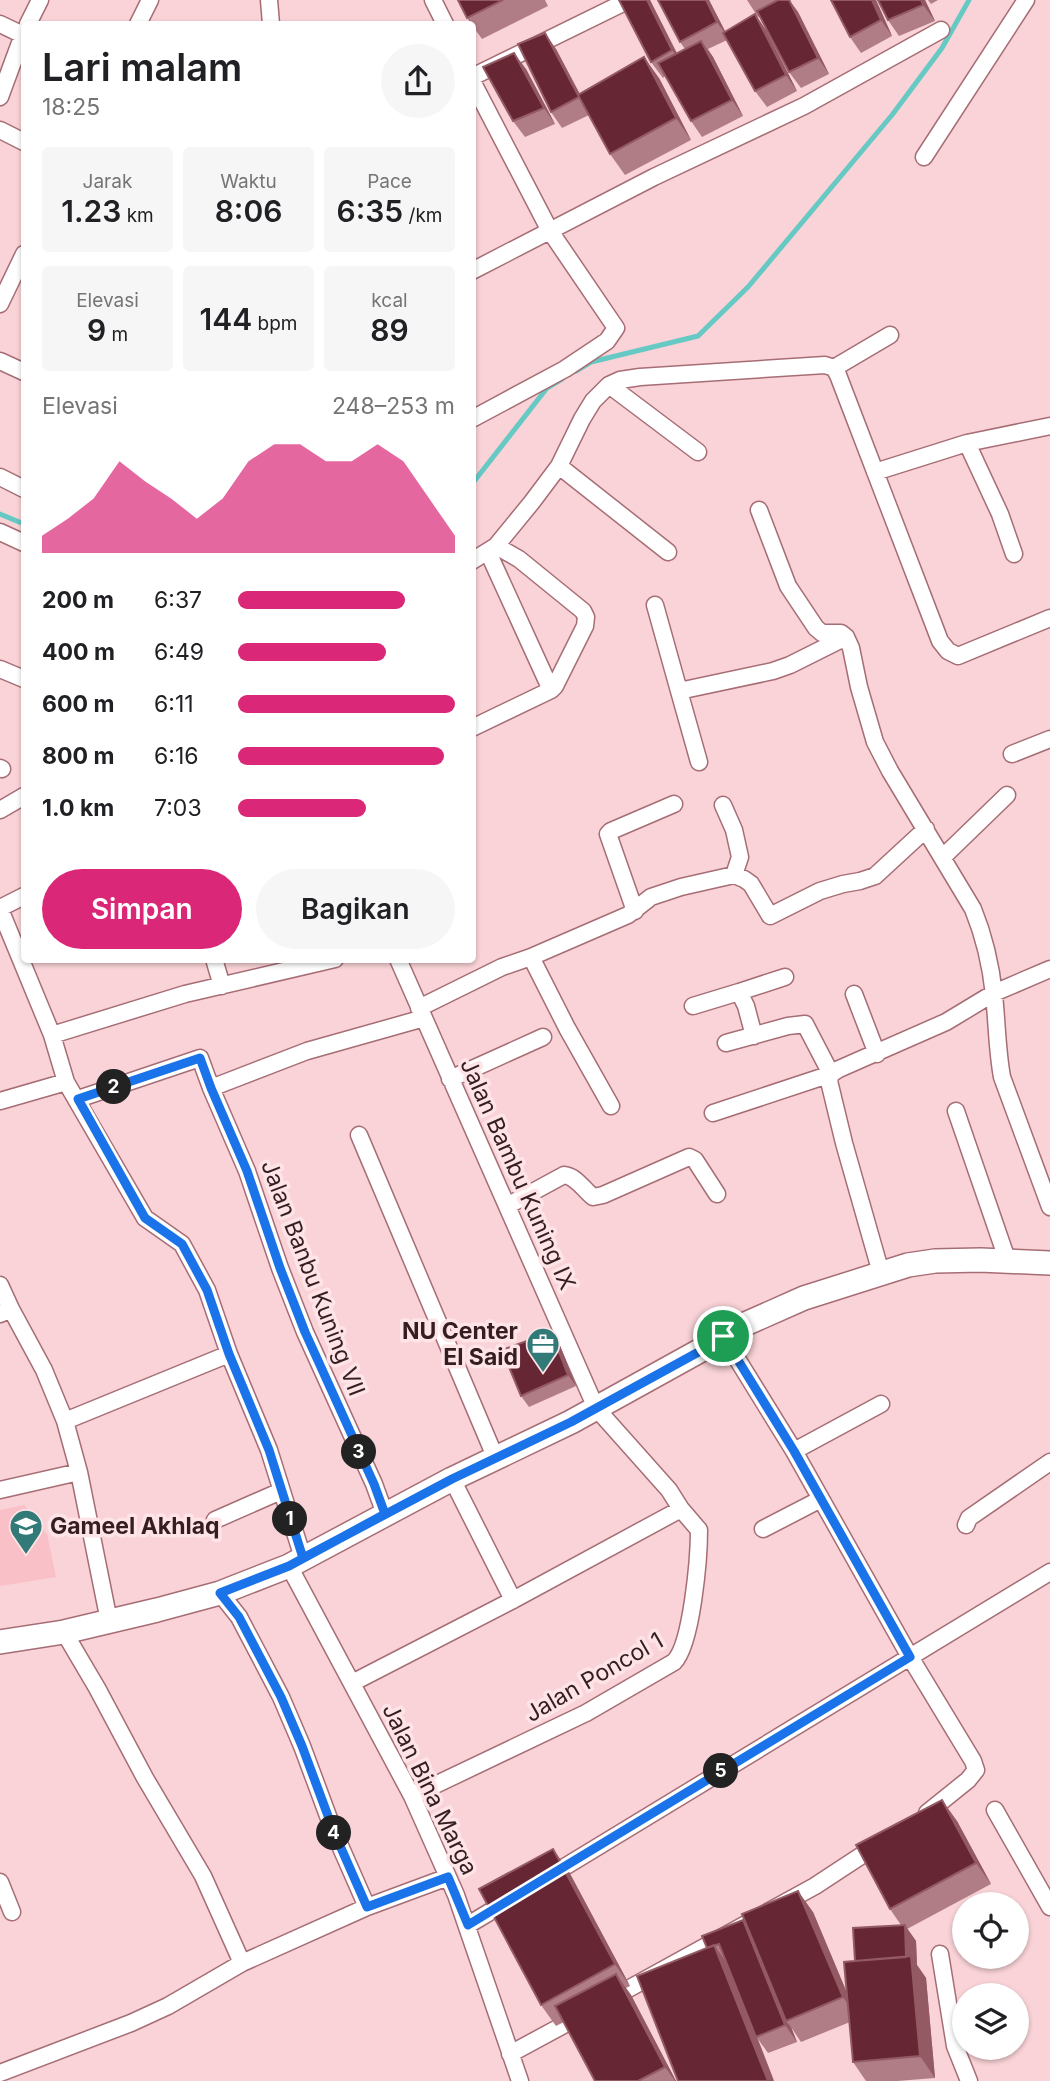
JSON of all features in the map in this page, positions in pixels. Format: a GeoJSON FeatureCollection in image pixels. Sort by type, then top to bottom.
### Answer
{"type":"FeatureCollection","features":[{"type":"Feature","properties":{"kind":"street"},"geometry":{"type":"LineString","coordinates":[[30,21],[40,0]]}},
{"type":"Feature","properties":{"kind":"street"},"geometry":{"type":"LineString","coordinates":[[139,21],[149,0]]}},
{"type":"Feature","properties":{"kind":"street"},"geometry":{"type":"LineString","coordinates":[[269,0],[271,21]]}},
{"type":"Feature","properties":{"kind":"street"},"geometry":{"type":"LineString","coordinates":[[433,0],[444,21]]}},
{"type":"Feature","properties":{"kind":"street"},"geometry":{"type":"LineString","coordinates":[[476,77],[629,0]]}},
{"type":"Feature","properties":{"kind":"street"},"geometry":{"type":"LineString","coordinates":[[924,157],[1026,0]]}},
{"type":"Feature","properties":{"kind":"street"},"geometry":{"type":"LineString","coordinates":[[0,24],[21,29]]}},
{"type":"Feature","properties":{"kind":"street"},"geometry":{"type":"LineString","coordinates":[[476,269],[654,177],[804,106],[941,30]]}},
{"type":"Feature","properties":{"kind":"street"},"geometry":{"type":"LineString","coordinates":[[0,97],[21,41]]}},
{"type":"Feature","properties":{"kind":"street"},"geometry":{"type":"LineString","coordinates":[[476,87],[550,231],[616,328],[607,341],[590,354],[476,417]]}},
{"type":"Feature","properties":{"kind":"street"},"geometry":{"type":"LineString","coordinates":[[0,130],[21,140]]}},
{"type":"Feature","properties":{"kind":"street"},"geometry":{"type":"LineString","coordinates":[[0,304],[21,260]]}},
{"type":"Feature","properties":{"kind":"street"},"geometry":{"type":"LineString","coordinates":[[834,368],[890,335]]}},
{"type":"Feature","properties":{"kind":"street"},"geometry":{"type":"LineString","coordinates":[[0,361],[21,371]]}},
{"type":"Feature","properties":{"kind":"street"},"geometry":{"type":"LineString","coordinates":[[476,559],[492,549],[532,502],[559,466],[593,401],[608,385],[620,380],[685,373],[825,365],[834,368],[838,375],[940,640],[948,651],[958,656],[1050,618]]}},
{"type":"Feature","properties":{"kind":"street"},"geometry":{"type":"LineString","coordinates":[[608,385],[698,452]]}},
{"type":"Feature","properties":{"kind":"street"},"geometry":{"type":"LineString","coordinates":[[875,472],[967,443],[1050,426]]}},
{"type":"Feature","properties":{"kind":"street"},"geometry":{"type":"LineString","coordinates":[[967,443],[1000,514],[1014,554]]}},
{"type":"Feature","properties":{"kind":"street"},"geometry":{"type":"LineString","coordinates":[[559,466],[668,552]]}},
{"type":"Feature","properties":{"kind":"street"},"geometry":{"type":"LineString","coordinates":[[0,477],[21,488]]}},
{"type":"Feature","properties":{"kind":"street"},"geometry":{"type":"LineString","coordinates":[[759,510],[788,586],[816,628],[822,633],[841,634],[846,637],[875,742],[973,909],[982,931],[994,993],[1002,1077],[1050,1207]]}},
{"type":"Feature","properties":{"kind":"street"},"geometry":{"type":"LineString","coordinates":[[0,532],[21,542]]}},
{"type":"Feature","properties":{"kind":"street"},"geometry":{"type":"LineString","coordinates":[[492,549],[551,690]]}},
{"type":"Feature","properties":{"kind":"street"},"geometry":{"type":"LineString","coordinates":[[476,726],[551,690],[585,626],[585,614],[519,559],[492,549]]}},
{"type":"Feature","properties":{"kind":"street"},"geometry":{"type":"LineString","coordinates":[[656,605],[699,762]]}},
{"type":"Feature","properties":{"kind":"street"},"geometry":{"type":"LineString","coordinates":[[679,691],[773,671],[846,637]]}},
{"type":"Feature","properties":{"kind":"street"},"geometry":{"type":"LineString","coordinates":[[0,669],[21,678]]}},
{"type":"Feature","properties":{"kind":"street"},"geometry":{"type":"LineString","coordinates":[[1012,754],[1050,739]]}},
{"type":"Feature","properties":{"kind":"street"},"geometry":{"type":"LineString","coordinates":[[943,858],[1007,795]]}},
{"type":"Feature","properties":{"kind":"street"},"geometry":{"type":"LineString","coordinates":[[0,810],[21,798]]}},
{"type":"Feature","properties":{"kind":"street"},"geometry":{"type":"LineString","coordinates":[[635,911],[608,834],[674,804]]}},
{"type":"Feature","properties":{"kind":"street"},"geometry":{"type":"LineString","coordinates":[[723,806],[734,830],[740,857],[734,875]]}},
{"type":"Feature","properties":{"kind":"street"},"geometry":{"type":"LineString","coordinates":[[211,1088],[307,1051],[421,1013],[502,967],[635,911],[651,897],[734,875],[751,884],[770,916],[820,891],[875,876],[926,830]]}},
{"type":"Feature","properties":{"kind":"street"},"geometry":{"type":"LineString","coordinates":[[0,908],[21,898]]}},
{"type":"Feature","properties":{"kind":"street","name":"Jalan Bina Marga"},"geometry":{"type":"LineString","coordinates":[[0,908],[21,959]]}},
{"type":"Feature","properties":{"kind":"street"},"geometry":{"type":"LineString","coordinates":[[531,957],[611,1106]]}},
{"type":"Feature","properties":{"kind":"street","name":"Jalan Bina Marga"},"geometry":{"type":"LineString","coordinates":[[23,963],[52,1035],[66,1082],[145,1218],[182,1244],[207,1290],[229,1354],[269,1450],[282,1491],[296,1562],[352,1683],[412,1796],[448,1877],[468,1925],[520,2081]]}},
{"type":"Feature","properties":{"kind":"street"},"geometry":{"type":"LineString","coordinates":[[216,963],[222,986]]}},
{"type":"Feature","properties":{"kind":"street"},"geometry":{"type":"LineString","coordinates":[[52,1035],[185,994],[318,963]]}},
{"type":"Feature","properties":{"kind":"street","name":"Jalan Bambu Kuning IX"},"geometry":{"type":"LineString","coordinates":[[399,963],[596,1408],[669,1490],[681,1509],[696,1525]]}},
{"type":"Feature","properties":{"kind":"street"},"geometry":{"type":"LineString","coordinates":[[713,1113],[831,1074],[946,1022],[994,993],[1050,969]]}},
{"type":"Feature","properties":{"kind":"street"},"geometry":{"type":"LineString","coordinates":[[693,1006],[785,977]]}},
{"type":"Feature","properties":{"kind":"street"},"geometry":{"type":"LineString","coordinates":[[739,992],[746,1006],[754,1037]]}},
{"type":"Feature","properties":{"kind":"street"},"geometry":{"type":"LineString","coordinates":[[855,994],[877,1054]]}},
{"type":"Feature","properties":{"kind":"street"},"geometry":{"type":"LineString","coordinates":[[726,1043],[805,1024],[831,1074],[829,1081],[844,1143],[881,1273]]}},
{"type":"Feature","properties":{"kind":"street"},"geometry":{"type":"LineString","coordinates":[[450,1079],[543,1037]]}},
{"type":"Feature","properties":{"kind":"street","name":"Jalan Banbu Kuning VII"},"geometry":{"type":"LineString","coordinates":[[78,1099],[200,1058],[247,1171],[300,1319],[385,1514]]}},
{"type":"Feature","properties":{"kind":"street"},"geometry":{"type":"LineString","coordinates":[[0,1101],[66,1082]]}},
{"type":"Feature","properties":{"kind":"street"},"geometry":{"type":"LineString","coordinates":[[956,1111],[1008,1262]]}},
{"type":"Feature","properties":{"kind":"street"},"geometry":{"type":"LineString","coordinates":[[359,1135],[496,1459]]}},
{"type":"Feature","properties":{"kind":"street"},"geometry":{"type":"LineString","coordinates":[[507,1206],[564,1175],[573,1178],[593,1197],[689,1157],[695,1160],[717,1194]]}},
{"type":"Feature","properties":{"kind":"street"},"geometry":{"type":"LineString","coordinates":[[0,1642],[64,1632],[220,1593],[296,1562],[452,1479],[596,1408],[704,1349],[733,1329],[775,1310],[908,1265],[935,1261],[980,1260],[1050,1263]]}},
{"type":"Feature","properties":{"kind":"street"},"geometry":{"type":"LineString","coordinates":[[0,1285],[6,1312],[44,1370],[65,1421],[79,1472],[109,1621]]}},
{"type":"Feature","properties":{"kind":"street"},"geometry":{"type":"LineString","coordinates":[[723,1336],[794,1451],[910,1657],[973,1761],[976,1770],[968,1780],[912,1823]]}},
{"type":"Feature","properties":{"kind":"street"},"geometry":{"type":"LineString","coordinates":[[65,1421],[229,1354]]}},
{"type":"Feature","properties":{"kind":"street"},"geometry":{"type":"LineString","coordinates":[[794,1451],[881,1404]]}},
{"type":"Feature","properties":{"kind":"street"},"geometry":{"type":"LineString","coordinates":[[966,1525],[969,1518],[1050,1462]]}},
{"type":"Feature","properties":{"kind":"street"},"geometry":{"type":"LineString","coordinates":[[0,1490],[79,1472]]}},
{"type":"Feature","properties":{"kind":"street"},"geometry":{"type":"LineString","coordinates":[[452,1479],[513,1600]]}},
{"type":"Feature","properties":{"kind":"street"},"geometry":{"type":"LineString","coordinates":[[215,1520],[282,1491]]}},
{"type":"Feature","properties":{"kind":"street"},"geometry":{"type":"LineString","coordinates":[[763,1530],[821,1499]]}},
{"type":"Feature","properties":{"kind":"street"},"geometry":{"type":"LineString","coordinates":[[352,1683],[681,1509]]}},
{"type":"Feature","properties":{"kind":"street","name":"Jalan Poncol 1"},"geometry":{"type":"LineString","coordinates":[[412,1796],[586,1713],[674,1662],[685,1644],[690,1621],[699,1537],[696,1525]]}},
{"type":"Feature","properties":{"kind":"street"},"geometry":{"type":"LineString","coordinates":[[468,1925],[1050,1572]]}},
{"type":"Feature","properties":{"kind":"street"},"geometry":{"type":"LineString","coordinates":[[220,1593],[239,1617],[281,1697],[334,1832],[367,1907]]}},
{"type":"Feature","properties":{"kind":"street"},"geometry":{"type":"LineString","coordinates":[[64,1632],[145,1778],[193,1857],[242,1963]]}},
{"type":"Feature","properties":{"kind":"street"},"geometry":{"type":"LineString","coordinates":[[995,1810],[1050,1906]]}},
{"type":"Feature","properties":{"kind":"street"},"geometry":{"type":"LineString","coordinates":[[510,2054],[815,1886],[890,1838]]}},
{"type":"Feature","properties":{"kind":"street"},"geometry":{"type":"LineString","coordinates":[[0,2073],[131,2023],[168,2006],[242,1963],[367,1907],[448,1877]]}},
{"type":"Feature","properties":{"kind":"street"},"geometry":{"type":"LineString","coordinates":[[0,1882],[12,1912]]}},
{"type":"Feature","properties":{"kind":"street"},"geometry":{"type":"LineString","coordinates":[[940,1954],[955,2046],[969,2081]]}},
{"type":"Feature","properties":{"kind":"shaded area","name":"Gameel Akhlaq"},"geometry":{"type":"Polygon","coordinates":[[[24,1505],[47,1534],[56,1577],[0,1586],[0,1510],[24,1505]]]}},
{"type":"Feature","properties":{"kind":"building"},"geometry":{"type":"Polygon","coordinates":[[[458,0],[503,0],[467,18],[458,0]]]}},
{"type":"Feature","properties":{"kind":"building"},"geometry":{"type":"Polygon","coordinates":[[[619,0],[647,0],[672,50],[651,62],[619,0]]]}},
{"type":"Feature","properties":{"kind":"building"},"geometry":{"type":"Polygon","coordinates":[[[658,0],[706,0],[717,22],[680,42],[658,0]]]}},
{"type":"Feature","properties":{"kind":"building"},"geometry":{"type":"Polygon","coordinates":[[[778,0],[789,0],[818,58],[789,72],[757,11],[778,0]]]}},
{"type":"Feature","properties":{"kind":"building"},"geometry":{"type":"Polygon","coordinates":[[[831,0],[872,0],[881,20],[850,37],[831,0]]]}},
{"type":"Feature","properties":{"kind":"building"},"geometry":{"type":"Polygon","coordinates":[[[878,0],[921,0],[923,5],[888,20],[878,0]]]}},
{"type":"Feature","properties":{"kind":"building"},"geometry":{"type":"Polygon","coordinates":[[[755,14],[786,75],[755,91],[723,33],[755,14]]]}},
{"type":"Feature","properties":{"kind":"building"},"geometry":{"type":"Polygon","coordinates":[[[545,33],[579,97],[551,112],[518,44],[545,33]]]}},
{"type":"Feature","properties":{"kind":"building"},"geometry":{"type":"Polygon","coordinates":[[[701,41],[732,100],[691,121],[658,63],[701,41]]]}},
{"type":"Feature","properties":{"kind":"building"},"geometry":{"type":"Polygon","coordinates":[[[514,53],[544,108],[513,121],[483,67],[514,53]]]}},
{"type":"Feature","properties":{"kind":"building"},"geometry":{"type":"Polygon","coordinates":[[[644,57],[676,118],[610,154],[578,95],[644,57]]]}},
{"type":"Feature","properties":{"kind":"building","name":"NU Center El Said"},"geometry":{"type":"Polygon","coordinates":[[[551,1332],[568,1375],[521,1396],[502,1350],[551,1332]]]}},
{"type":"Feature","properties":{"kind":"building"},"geometry":{"type":"Polygon","coordinates":[[[942,1800],[976,1863],[890,1909],[856,1845],[942,1800]]]}},
{"type":"Feature","properties":{"kind":"building"},"geometry":{"type":"Polygon","coordinates":[[[553,1849],[615,1964],[541,2005],[479,1889],[553,1849]]]}},
{"type":"Feature","properties":{"kind":"building"},"geometry":{"type":"Polygon","coordinates":[[[798,1891],[843,1997],[786,2021],[742,1914],[798,1891]]]}},
{"type":"Feature","properties":{"kind":"building"},"geometry":{"type":"Polygon","coordinates":[[[743,1920],[785,2025],[756,2037],[719,1944],[707,1948],[702,1936],[743,1920]]]}},
{"type":"Feature","properties":{"kind":"building"},"geometry":{"type":"Polygon","coordinates":[[[905,1925],[906,1957],[855,1961],[853,1928],[905,1925]]]}},
{"type":"Feature","properties":{"kind":"building"},"geometry":{"type":"Polygon","coordinates":[[[714,1945],[768,2081],[678,2081],[637,1976],[714,1945]]]}},
{"type":"Feature","properties":{"kind":"building"},"geometry":{"type":"Polygon","coordinates":[[[911,1956],[920,2056],[853,2062],[844,1962],[911,1956]]]}},
{"type":"Feature","properties":{"kind":"building"},"geometry":{"type":"Polygon","coordinates":[[[616,1974],[665,2067],[638,2081],[595,2081],[555,2006],[616,1974]]]}},
{"type":"Feature","properties":{"kind":"waterway"},"geometry":{"type":"LineString","coordinates":[[576,371],[591,362],[698,336],[748,287],[892,115],[942,48],[969,0]]}},
{"type":"Feature","properties":{"kind":"waterway"},"geometry":{"type":"LineString","coordinates":[[476,479],[547,388],[562,379]]}},
{"type":"Feature","properties":{"kind":"waterway"},"geometry":{"type":"LineString","coordinates":[[0,514],[21,523]]}},
{"type":"Feature","properties":{"kind":"place","name":"NU Center El Said"},"geometry":{"type":"Point","coordinates":[543,1374]}},
{"type":"Feature","properties":{"kind":"place","name":"Gameel Akhlaq"},"geometry":{"type":"Point","coordinates":[26,1556]}},
{"type":"Feature","properties":{"kind":"route"},"geometry":{"type":"LineString","coordinates":[[723,1336],[571,1422],[452,1479],[385,1514],[303,1558],[269,1450],[243,1391],[207,1290],[182,1244],[145,1218],[78,1099],[200,1058],[247,1171],[305,1332],[385,1514],[289,1566],[220,1593],[239,1617],[281,1697],[334,1832],[367,1907],[448,1877],[468,1925],[910,1657],[794,1451],[723,1336]]}}]}
